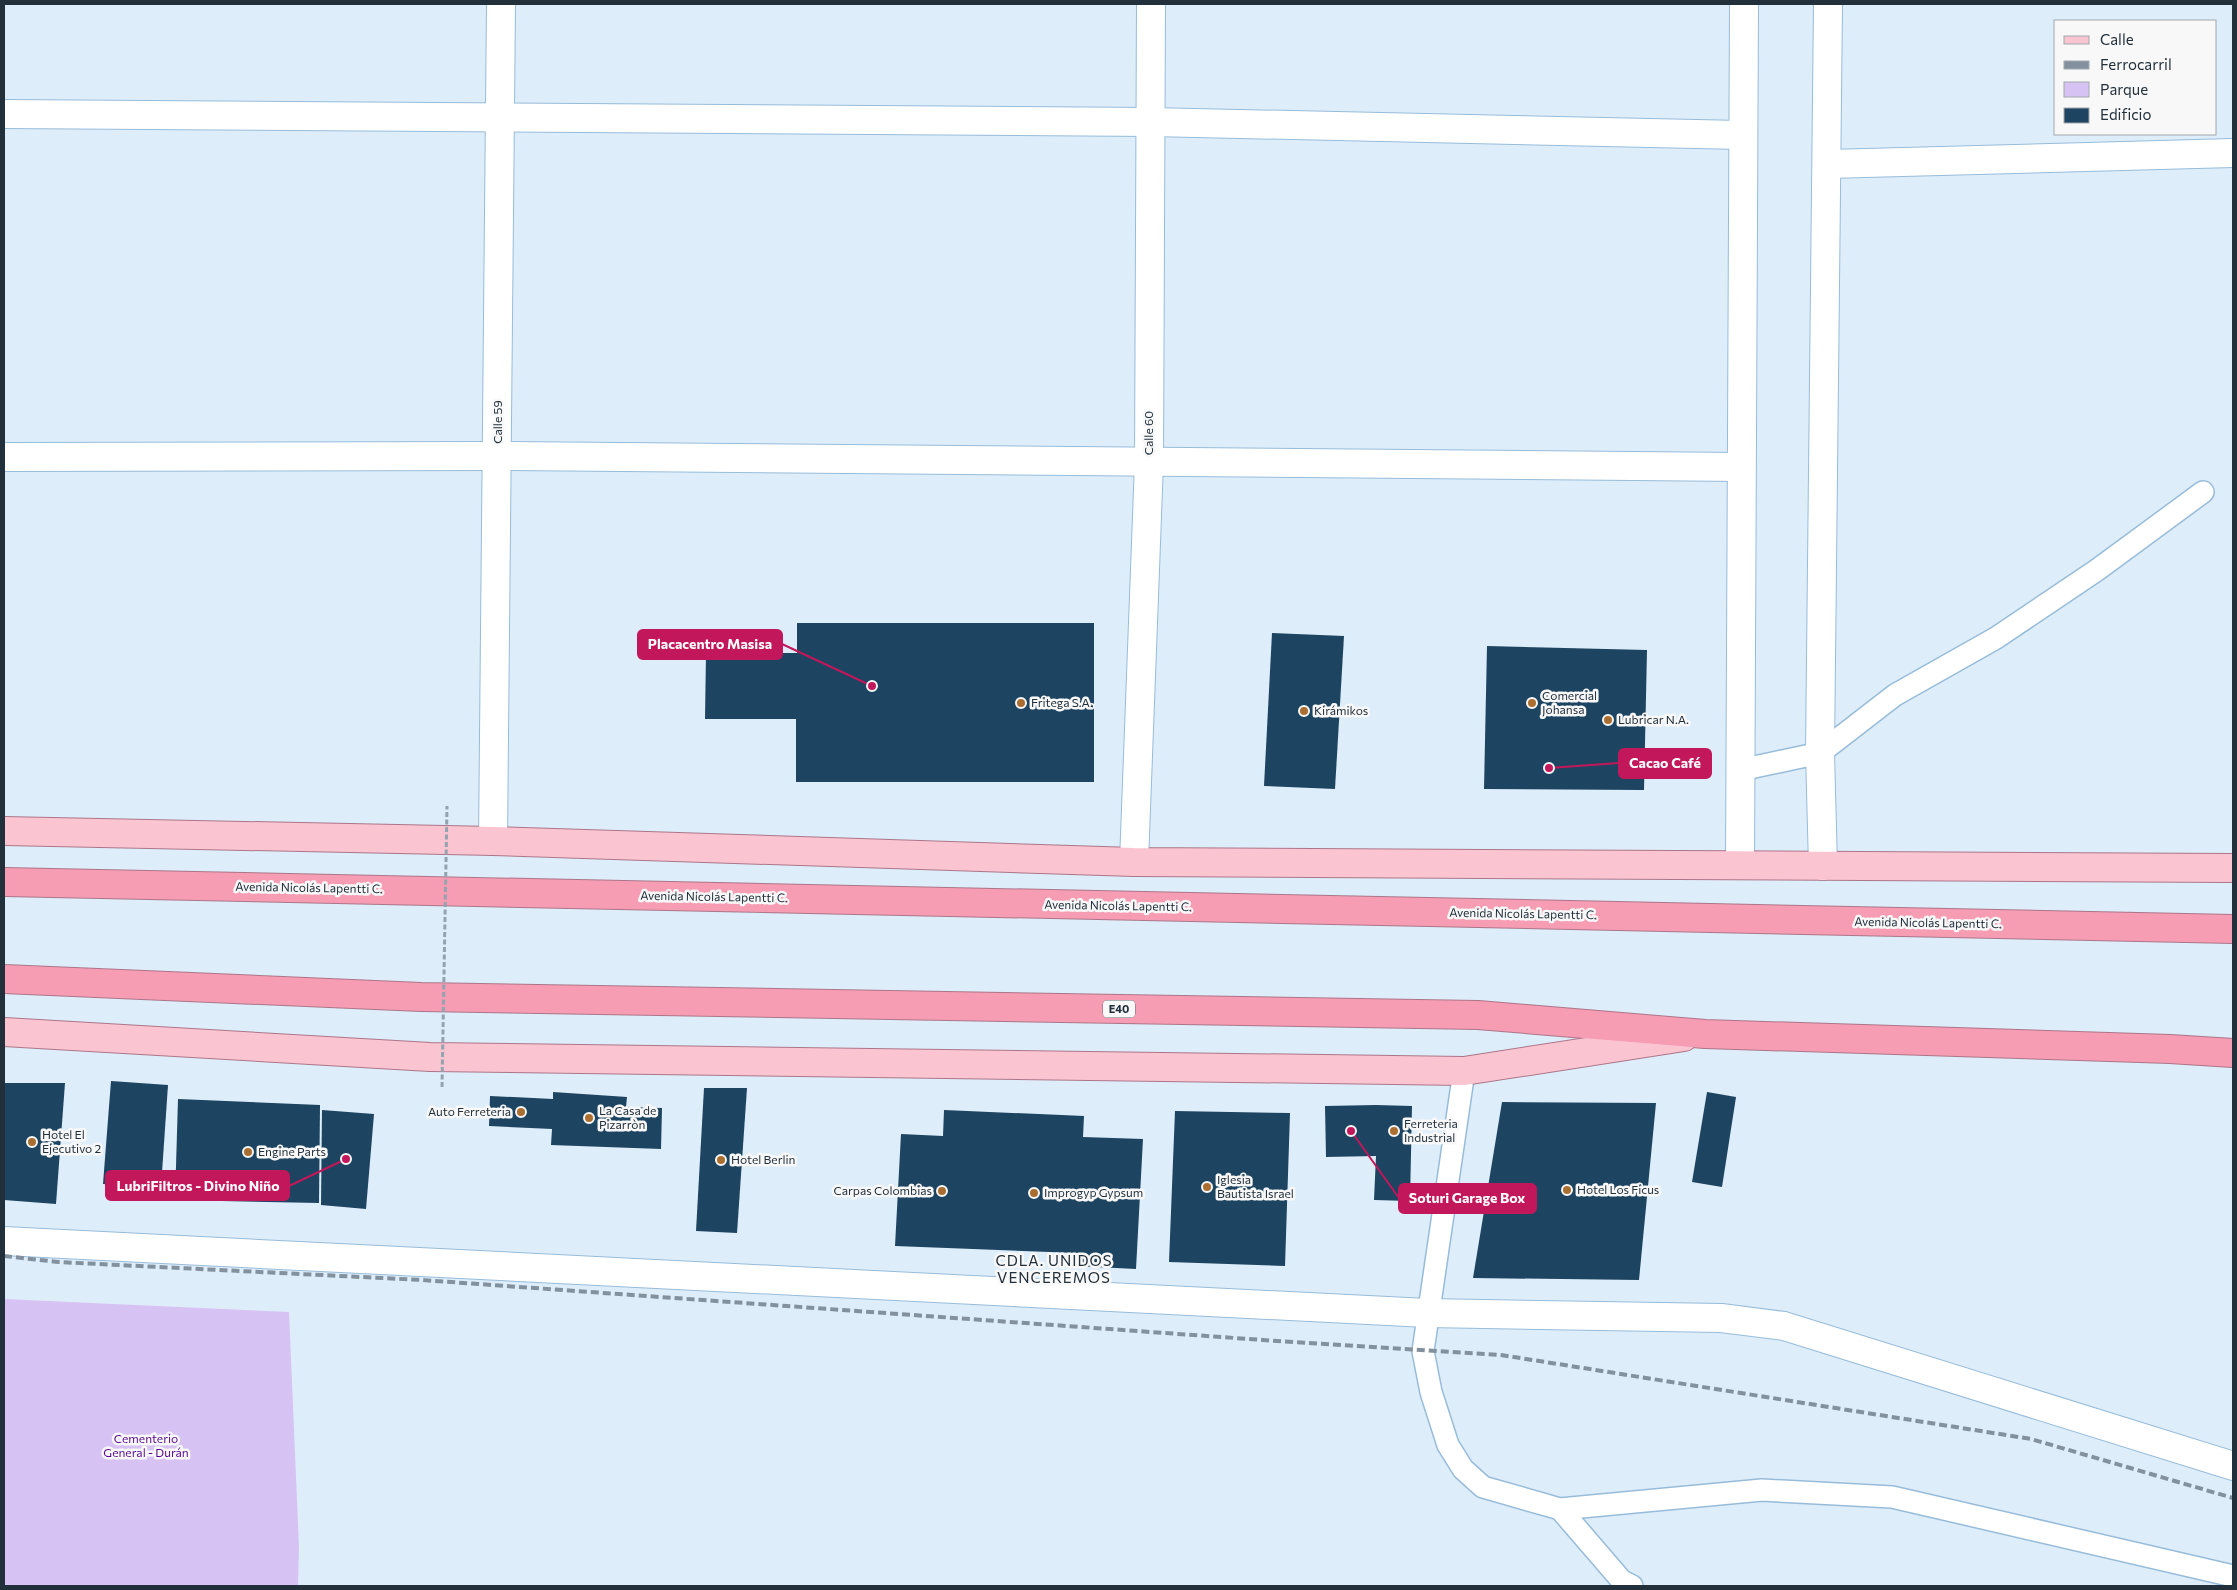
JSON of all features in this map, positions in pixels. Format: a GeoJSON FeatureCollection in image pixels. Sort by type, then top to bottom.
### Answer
{"type":"FeatureCollection","features":[{"type":"Feature","properties":{"kind":"highway","name":"Avenida Nicolás Lapentti C."},"geometry":{"type":"LineString","coordinates":[[4,882],[2233,929]]}},
{"type":"Feature","properties":{"kind":"highway","name":"E40"},"geometry":{"type":"LineString","coordinates":[[4,979],[421,998],[1478,1015],[1705,1034],[2150,1049],[2233,1054]]}},
{"type":"Feature","properties":{"kind":"main road"},"geometry":{"type":"LineString","coordinates":[[4,831],[493,841],[1134,862],[2233,868]]}},
{"type":"Feature","properties":{"kind":"main road","name":"E40"},"geometry":{"type":"LineString","coordinates":[[4,1032],[430,1057],[1464,1071],[1705,1034]]}},
{"type":"Feature","properties":{"kind":"street","name":"Calle 59"},"geometry":{"type":"LineString","coordinates":[[493,841],[501,4]]}},
{"type":"Feature","properties":{"kind":"street","name":"Calle 60"},"geometry":{"type":"LineString","coordinates":[[1134,862],[1149,463],[1151,4]]}},
{"type":"Feature","properties":{"kind":"street"},"geometry":{"type":"LineString","coordinates":[[1740,865],[1744,4]]}},
{"type":"Feature","properties":{"kind":"street"},"geometry":{"type":"LineString","coordinates":[[1822,866],[1820,752],[1828,164],[1828,4]]}},
{"type":"Feature","properties":{"kind":"street"},"geometry":{"type":"LineString","coordinates":[[4,114],[1151,122],[1742,134]]}},
{"type":"Feature","properties":{"kind":"street"},"geometry":{"type":"LineString","coordinates":[[1828,164],[2233,153]]}},
{"type":"Feature","properties":{"kind":"street"},"geometry":{"type":"LineString","coordinates":[[4,456],[498,456],[1741,467]]}},
{"type":"Feature","properties":{"kind":"street"},"geometry":{"type":"LineString","coordinates":[[4,1241],[1427,1313],[1721,1318],[1784,1326],[2233,1466]]}},
{"type":"Feature","properties":{"kind":"lane"},"geometry":{"type":"LineString","coordinates":[[1740,770],[1820,752],[1895,695],[1996,638],[2097,570],[2202,492]]}},
{"type":"Feature","properties":{"kind":"lane"},"geometry":{"type":"LineString","coordinates":[[1464,1071],[1427,1313],[1424,1351],[1428,1376],[1448,1445],[1463,1469],[1483,1487],[1560,1509],[1762,1490],[1892,1497],[2233,1576]]}},
{"type":"Feature","properties":{"kind":"lane"},"geometry":{"type":"LineString","coordinates":[[1560,1509],[1622,1581],[1632,1586]]}},
{"type":"Feature","properties":{"kind":"path"},"geometry":{"type":"LineString","coordinates":[[442,1086],[447,806]]}},
{"type":"Feature","properties":{"kind":"green space","name":"Cementerio General - Durán"},"geometry":{"type":"Polygon","coordinates":[[[4,1299],[289,1312],[299,1547],[298,1586],[4,1586],[4,1299]]]}},
{"type":"Feature","properties":{"kind":"building"},"geometry":{"type":"Polygon","coordinates":[[[797,623],[1094,623],[1094,782],[796,782],[796,719],[705,719],[706,653],[797,653],[797,623]]]}},
{"type":"Feature","properties":{"kind":"building","name":"Kirámikos"},"geometry":{"type":"Polygon","coordinates":[[[1272,633],[1344,636],[1335,789],[1264,786],[1272,633]]]}},
{"type":"Feature","properties":{"kind":"building"},"geometry":{"type":"Polygon","coordinates":[[[1487,646],[1647,650],[1644,790],[1484,789],[1487,646]]]}},
{"type":"Feature","properties":{"kind":"building"},"geometry":{"type":"Polygon","coordinates":[[[111,1081],[168,1085],[161,1187],[103,1184],[111,1081]]]}},
{"type":"Feature","properties":{"kind":"building","name":"Hotel El Ejecutivo 2"},"geometry":{"type":"Polygon","coordinates":[[[4,1083],[65,1083],[56,1204],[4,1200],[4,1083]]]}},
{"type":"Feature","properties":{"kind":"building","name":"Hotel Berlin"},"geometry":{"type":"Polygon","coordinates":[[[704,1088],[747,1088],[737,1233],[696,1231],[704,1088]]]}},
{"type":"Feature","properties":{"kind":"building"},"geometry":{"type":"Polygon","coordinates":[[[553,1092],[627,1097],[626,1107],[662,1108],[661,1149],[551,1145],[552,1129],[489,1126],[490,1096],[553,1099],[553,1092]]]}},
{"type":"Feature","properties":{"kind":"building"},"geometry":{"type":"Polygon","coordinates":[[[1707,1092],[1736,1097],[1722,1187],[1692,1182],[1707,1092]]]}},
{"type":"Feature","properties":{"kind":"building","name":"Engine Parts"},"geometry":{"type":"Polygon","coordinates":[[[178,1099],[320,1105],[319,1203],[175,1200],[178,1099]]]}},
{"type":"Feature","properties":{"kind":"building","name":"Hotel Los Ficus"},"geometry":{"type":"Polygon","coordinates":[[[1502,1102],[1656,1103],[1639,1280],[1473,1278],[1502,1102]]]}},
{"type":"Feature","properties":{"kind":"building"},"geometry":{"type":"Polygon","coordinates":[[[1325,1106],[1412,1106],[1410,1201],[1374,1200],[1376,1156],[1326,1157],[1325,1106]]]}},
{"type":"Feature","properties":{"kind":"building"},"geometry":{"type":"Polygon","coordinates":[[[322,1110],[374,1114],[366,1209],[321,1205],[322,1110]]]}},
{"type":"Feature","properties":{"kind":"building"},"geometry":{"type":"Polygon","coordinates":[[[944,1110],[1084,1116],[1083,1137],[1143,1139],[1136,1269],[1076,1266],[1077,1253],[895,1246],[901,1134],[943,1136],[944,1110]]]}},
{"type":"Feature","properties":{"kind":"building","name":"Iglesia Bautista Israel"},"geometry":{"type":"Polygon","coordinates":[[[1175,1111],[1290,1113],[1285,1266],[1169,1262],[1175,1111]]]}},
{"type":"Feature","properties":{"kind":"railway"},"geometry":{"type":"LineString","coordinates":[[4,1256],[58,1262],[422,1280],[1263,1340],[1501,1355],[2031,1439],[2233,1498]]}},
{"type":"Feature","properties":{"kind":"place","name":"Placacentro Masisa"},"geometry":{"type":"Point","coordinates":[872,686]}},
{"type":"Feature","properties":{"kind":"place","name":"Fritega S.A."},"geometry":{"type":"Point","coordinates":[1021,703]}},
{"type":"Feature","properties":{"kind":"place","name":"Comercial Johansa"},"geometry":{"type":"Point","coordinates":[1532,703]}},
{"type":"Feature","properties":{"kind":"place","name":"Kirámikos"},"geometry":{"type":"Point","coordinates":[1304,711]}},
{"type":"Feature","properties":{"kind":"place","name":"Lubricar N.A."},"geometry":{"type":"Point","coordinates":[1608,720]}},
{"type":"Feature","properties":{"kind":"place","name":"Cacao Café"},"geometry":{"type":"Point","coordinates":[1549,768]}},
{"type":"Feature","properties":{"kind":"place","name":"Auto Ferreteria"},"geometry":{"type":"Point","coordinates":[521,1112]}},
{"type":"Feature","properties":{"kind":"place","name":"La Casa de Pizarròn"},"geometry":{"type":"Point","coordinates":[589,1118]}},
{"type":"Feature","properties":{"kind":"place","name":"Soturi Garage Box"},"geometry":{"type":"Point","coordinates":[1351,1131]}},
{"type":"Feature","properties":{"kind":"place","name":"Ferreteria Industrial"},"geometry":{"type":"Point","coordinates":[1394,1131]}},
{"type":"Feature","properties":{"kind":"place","name":"Hotel El Ejecutivo 2"},"geometry":{"type":"Point","coordinates":[32,1142]}},
{"type":"Feature","properties":{"kind":"place","name":"Engine Parts"},"geometry":{"type":"Point","coordinates":[248,1152]}},
{"type":"Feature","properties":{"kind":"place","name":"LubriFiltros - Divino Niño"},"geometry":{"type":"Point","coordinates":[346,1159]}},
{"type":"Feature","properties":{"kind":"place","name":"Hotel Berlin"},"geometry":{"type":"Point","coordinates":[721,1160]}},
{"type":"Feature","properties":{"kind":"place","name":"Iglesia Bautista Israel"},"geometry":{"type":"Point","coordinates":[1207,1187]}},
{"type":"Feature","properties":{"kind":"place","name":"Hotel Los Ficus"},"geometry":{"type":"Point","coordinates":[1567,1190]}},
{"type":"Feature","properties":{"kind":"place","name":"Carpas Colombias"},"geometry":{"type":"Point","coordinates":[942,1191]}},
{"type":"Feature","properties":{"kind":"place","name":"Improgyp Gypsum"},"geometry":{"type":"Point","coordinates":[1034,1193]}},
{"type":"Feature","properties":{"kind":"district","name":"CDLA. UNIDOS VENCEREMOS"},"geometry":{"type":"Point","coordinates":[1054,1270]}}]}
